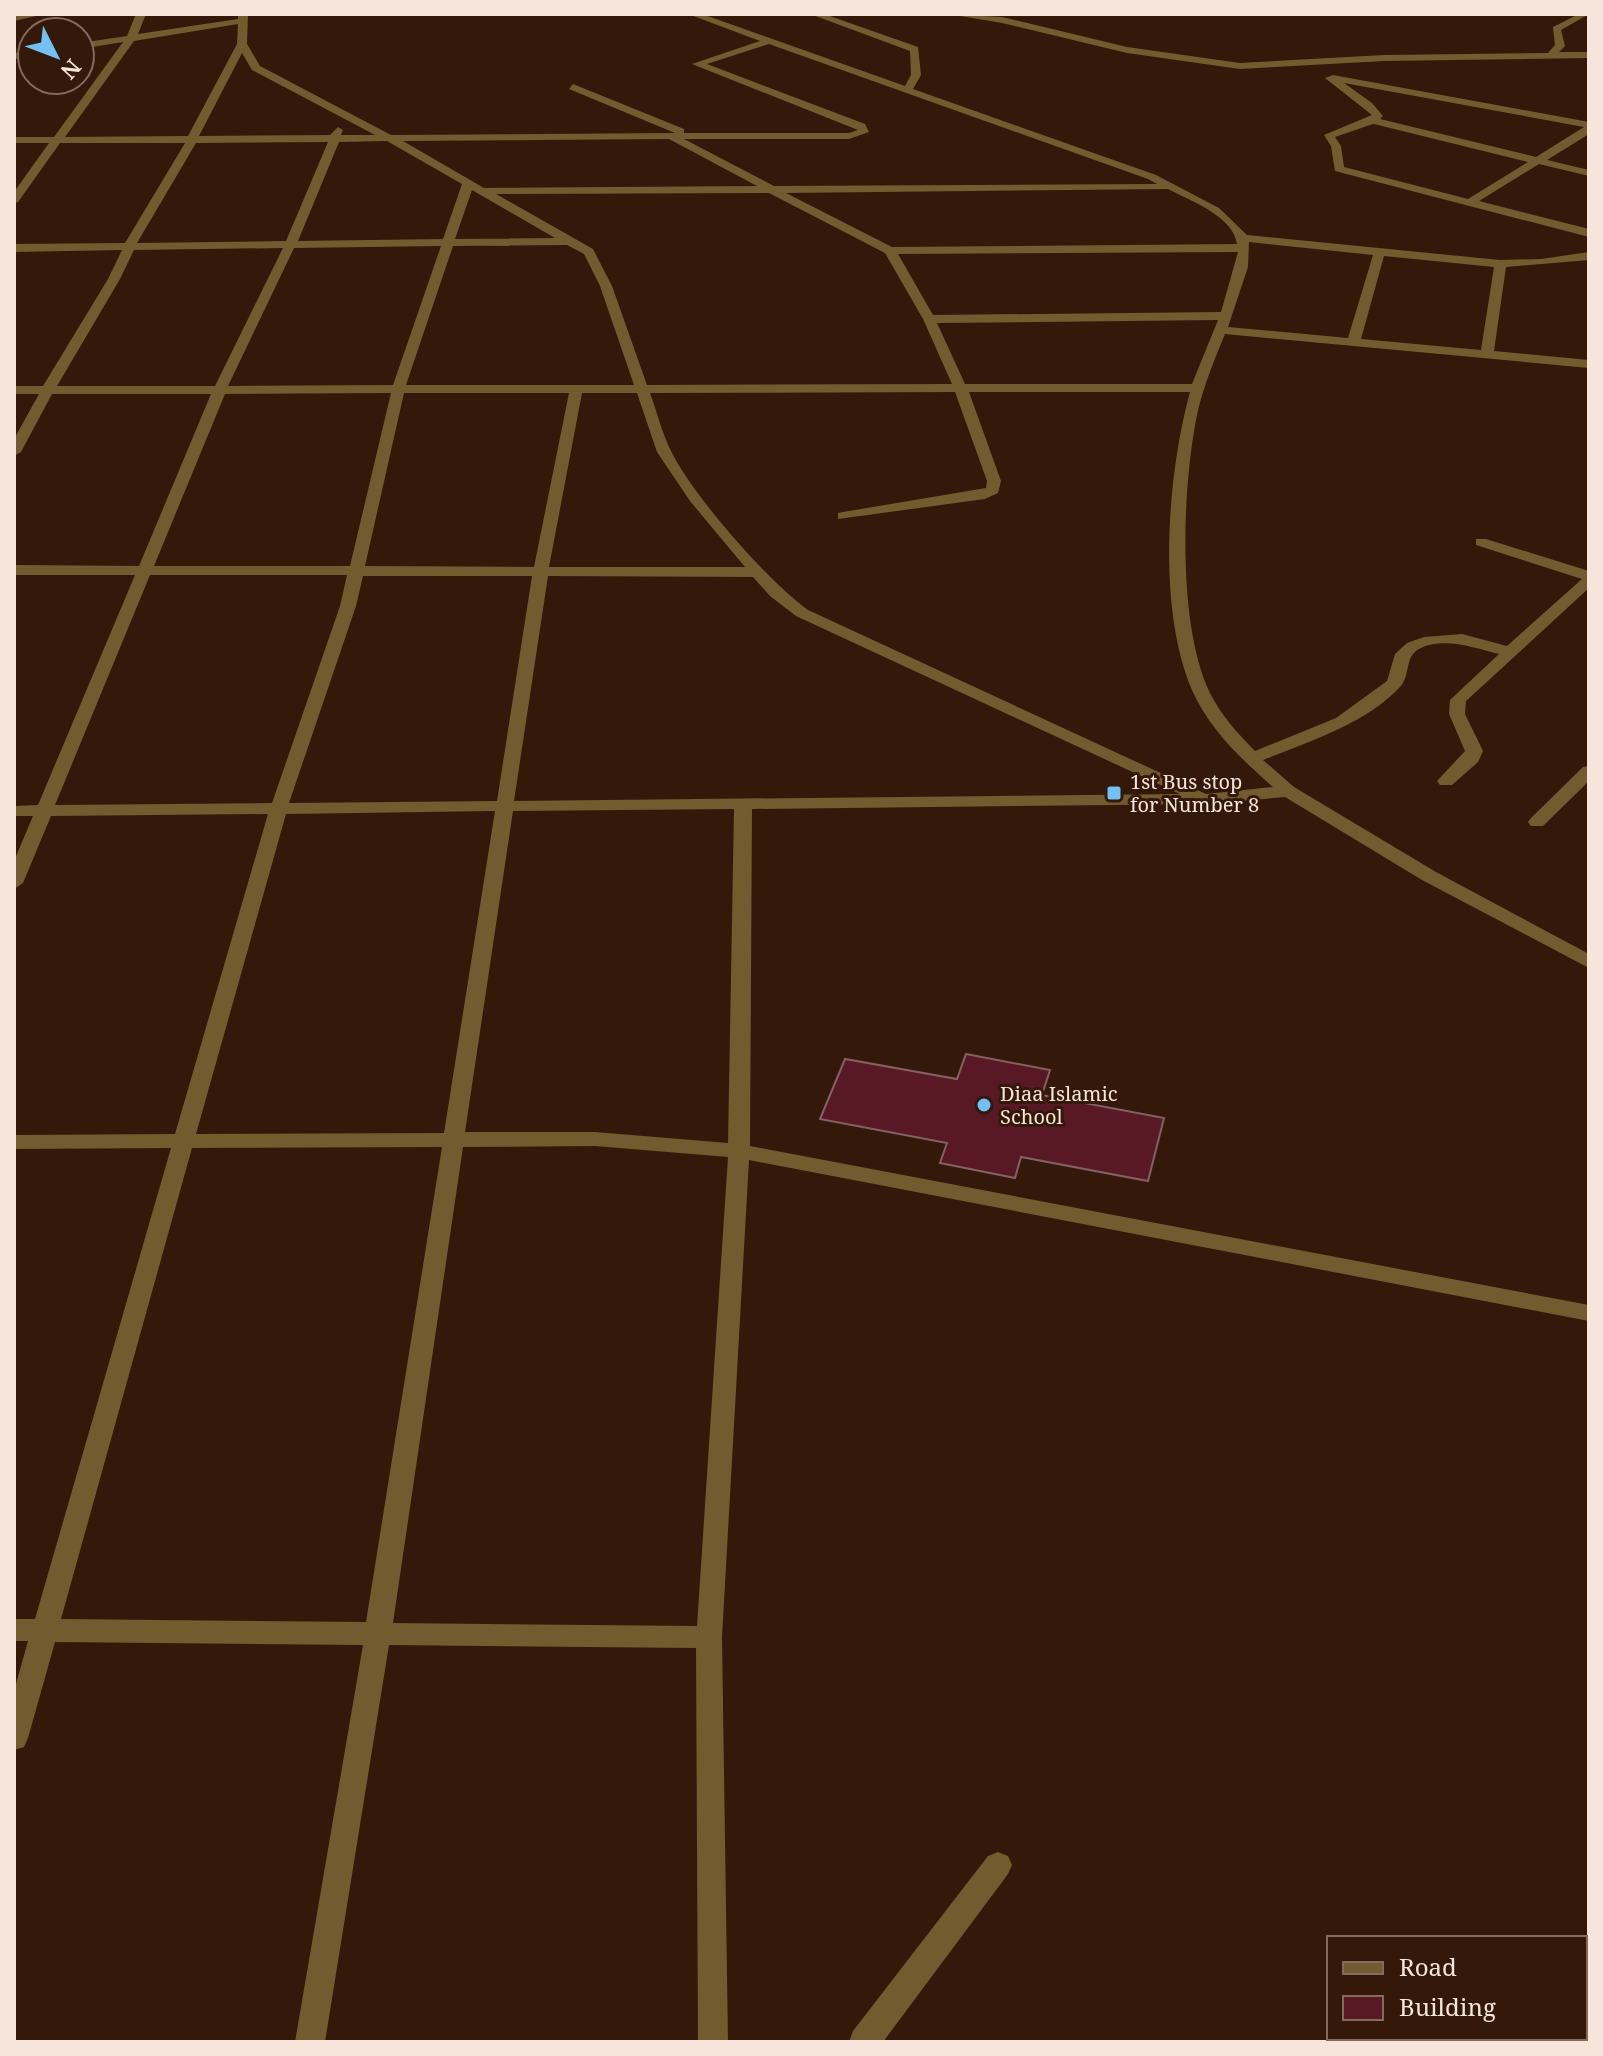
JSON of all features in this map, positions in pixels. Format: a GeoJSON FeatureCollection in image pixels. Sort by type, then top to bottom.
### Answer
{"type":"FeatureCollection","features":[{"type":"Feature","properties":{"kind":"street"},"geometry":{"type":"LineString","coordinates":[[14,18],[40,14]]}},
{"type":"Feature","properties":{"kind":"street"},"geometry":{"type":"LineString","coordinates":[[14,200],[137,29],[141,14]]}},
{"type":"Feature","properties":{"kind":"street"},"geometry":{"type":"LineString","coordinates":[[693,14],[1172,187],[1224,218],[1243,243],[1243,262],[1221,330],[1197,388],[1180,499],[1180,573],[1188,655],[1199,689],[1219,722],[1250,759],[1288,791],[1429,876],[1589,962]]}},
{"type":"Feature","properties":{"kind":"street"},"geometry":{"type":"LineString","coordinates":[[815,14],[915,49],[916,75],[907,90]]}},
{"type":"Feature","properties":{"kind":"street"},"geometry":{"type":"LineString","coordinates":[[953,14],[1002,20],[1127,50],[1330,78],[1589,127]]}},
{"type":"Feature","properties":{"kind":"street"},"geometry":{"type":"LineString","coordinates":[[1550,56],[1560,46],[1556,29],[1586,14]]}},
{"type":"Feature","properties":{"kind":"street"},"geometry":{"type":"LineString","coordinates":[[14,452],[80,331],[114,279],[129,245],[191,140],[242,44],[242,18],[96,44]]}},
{"type":"Feature","properties":{"kind":"street"},"geometry":{"type":"LineString","coordinates":[[14,140],[849,136],[864,132],[861,126],[697,66],[708,59],[767,42]]}},
{"type":"Feature","properties":{"kind":"street"},"geometry":{"type":"LineString","coordinates":[[242,44],[256,68],[393,140],[474,188],[575,241],[589,252],[606,286],[654,431],[677,473],[775,593],[802,613],[1207,799]]}},
{"type":"Feature","properties":{"kind":"street"},"geometry":{"type":"LineString","coordinates":[[1240,66],[1384,58],[1589,55]]}},
{"type":"Feature","properties":{"kind":"street"},"geometry":{"type":"LineString","coordinates":[[1330,78],[1375,110],[1378,116],[1374,121]]}},
{"type":"Feature","properties":{"kind":"street"},"geometry":{"type":"LineString","coordinates":[[573,87],[691,135]]}},
{"type":"Feature","properties":{"kind":"street"},"geometry":{"type":"LineString","coordinates":[[14,883],[220,389],[290,245],[345,115]]}},
{"type":"Feature","properties":{"kind":"street"},"geometry":{"type":"LineString","coordinates":[[1589,173],[1374,121],[1329,135],[1336,146],[1339,169],[1589,233]]}},
{"type":"Feature","properties":{"kind":"street"},"geometry":{"type":"LineString","coordinates":[[1469,203],[1589,127]]}},
{"type":"Feature","properties":{"kind":"street"},"geometry":{"type":"LineString","coordinates":[[666,135],[890,251],[1243,243],[1380,250],[1500,264],[1541,263],[1589,256]]}},
{"type":"Feature","properties":{"kind":"street"},"geometry":{"type":"LineString","coordinates":[[474,188],[779,191],[1172,187]]}},
{"type":"Feature","properties":{"kind":"street"},"geometry":{"type":"LineString","coordinates":[[14,1738],[278,810],[358,570],[398,390],[449,244],[474,188]]}},
{"type":"Feature","properties":{"kind":"street"},"geometry":{"type":"LineString","coordinates":[[14,248],[575,241]]}},
{"type":"Feature","properties":{"kind":"street"},"geometry":{"type":"LineString","coordinates":[[1353,343],[1380,250]]}},
{"type":"Feature","properties":{"kind":"street"},"geometry":{"type":"LineString","coordinates":[[843,516],[985,495],[993,490],[994,481],[960,387],[929,319],[890,251]]}},
{"type":"Feature","properties":{"kind":"street"},"geometry":{"type":"LineString","coordinates":[[1487,355],[1500,264]]}},
{"type":"Feature","properties":{"kind":"street"},"geometry":{"type":"LineString","coordinates":[[929,319],[1226,316]]}},
{"type":"Feature","properties":{"kind":"street"},"geometry":{"type":"LineString","coordinates":[[1221,330],[1589,364]]}},
{"type":"Feature","properties":{"kind":"street"},"geometry":{"type":"LineString","coordinates":[[14,390],[1197,388]]}},
{"type":"Feature","properties":{"kind":"street"},"geometry":{"type":"LineString","coordinates":[[310,2042],[378,1632],[541,570],[576,391]]}},
{"type":"Feature","properties":{"kind":"street"},"geometry":{"type":"LineString","coordinates":[[1446,781],[1472,758],[1474,751],[1457,714],[1458,700],[1589,578],[1481,542]]}},
{"type":"Feature","properties":{"kind":"street"},"geometry":{"type":"LineString","coordinates":[[14,570],[757,572]]}},
{"type":"Feature","properties":{"kind":"street"},"geometry":{"type":"LineString","coordinates":[[1250,759],[1342,722],[1395,683],[1403,654],[1413,646],[1424,642],[1462,639],[1509,652]]}},
{"type":"Feature","properties":{"kind":"street"},"geometry":{"type":"LineString","coordinates":[[1537,822],[1589,771]]}},
{"type":"Feature","properties":{"kind":"street"},"geometry":{"type":"LineString","coordinates":[[14,811],[1207,799],[1288,791]]}},
{"type":"Feature","properties":{"kind":"street"},"geometry":{"type":"LineString","coordinates":[[713,2042],[709,1637],[739,1151],[743,806]]}},
{"type":"Feature","properties":{"kind":"street"},"geometry":{"type":"LineString","coordinates":[[14,1142],[595,1139],[739,1151],[1589,1313]]}},
{"type":"Feature","properties":{"kind":"street"},"geometry":{"type":"LineString","coordinates":[[14,1630],[709,1637]]}},
{"type":"Feature","properties":{"kind":"street"},"geometry":{"type":"LineString","coordinates":[[864,2042],[998,1865]]}},
{"type":"Feature","properties":{"kind":"building"},"geometry":{"type":"Polygon","coordinates":[[[966,1054],[1050,1070],[1042,1095],[1164,1118],[1148,1181],[1021,1157],[1015,1178],[940,1163],[947,1143],[820,1119],[845,1059],[957,1079],[966,1054]]]}},
{"type":"Feature","properties":{"kind":"place","name":"1st Bus stop for Number 8"},"geometry":{"type":"Point","coordinates":[1114,793]}},
{"type":"Feature","properties":{"kind":"place","name":"Diaa Islamic School"},"geometry":{"type":"Point","coordinates":[984,1105]}}]}
